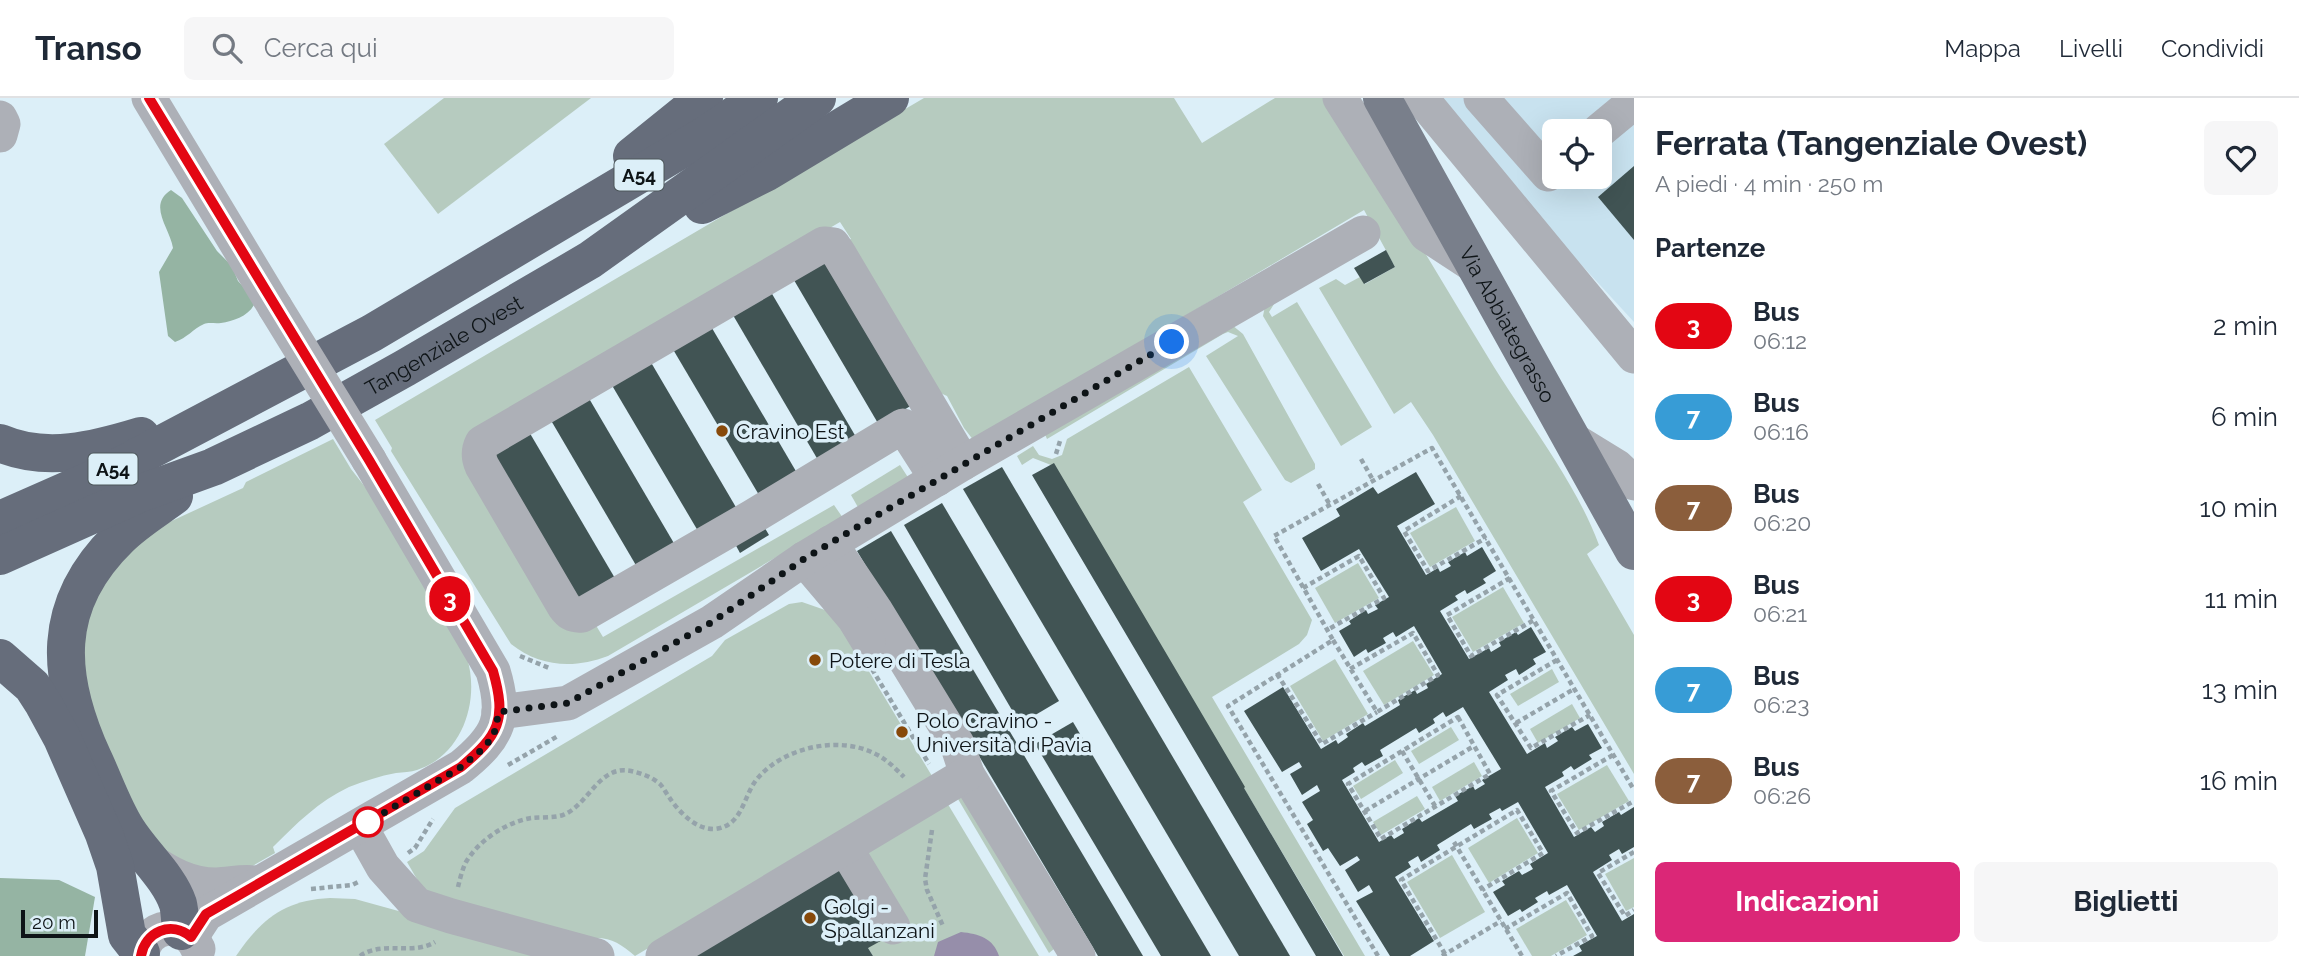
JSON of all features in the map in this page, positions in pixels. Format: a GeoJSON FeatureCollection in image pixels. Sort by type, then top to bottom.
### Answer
{"type":"FeatureCollection","features":[{"type":"Feature","properties":{"kind":"highway"},"geometry":{"type":"LineString","coordinates":[[517,248],[704,98]]}},
{"type":"Feature","properties":{"kind":"highway","name":"A54"},"geometry":{"type":"LineString","coordinates":[[0,520],[107,473],[372,333],[709,133],[759,98]]}},
{"type":"Feature","properties":{"kind":"highway","name":"Tangenziale Ovest"},"geometry":{"type":"LineString","coordinates":[[0,555],[141,493],[214,467],[310,421],[590,260],[817,98]]}},
{"type":"Feature","properties":{"kind":"highway"},"geometry":{"type":"LineString","coordinates":[[590,260],[767,172],[890,98]]}},
{"type":"Feature","properties":{"kind":"highway"},"geometry":{"type":"LineString","coordinates":[[0,443],[28,451],[53,454],[97,450],[223,411]]}},
{"type":"Feature","properties":{"kind":"highway"},"geometry":{"type":"LineString","coordinates":[[190,941],[178,904],[166,882],[125,827],[79,726],[66,675],[65,651],[76,599],[92,570],[135,524],[214,467]]}},
{"type":"Feature","properties":{"kind":"highway"},"geometry":{"type":"LineString","coordinates":[[0,658],[32,686],[62,738],[111,855],[127,935],[141,955]]}},
{"type":"Feature","properties":{"kind":"main road","name":"Via Abbiategrasso"},"geometry":{"type":"LineString","coordinates":[[1382,98],[1634,551]]}},
{"type":"Feature","properties":{"kind":"street"},"geometry":{"type":"LineString","coordinates":[[141,955],[149,937],[156,932],[173,928],[190,941],[206,914],[461,767],[479,752],[494,734],[499,712],[499,693],[493,671],[369,460],[149,98]]}},
{"type":"Feature","properties":{"kind":"street"},"geometry":{"type":"LineString","coordinates":[[1340,98],[1426,234],[1475,266]]}},
{"type":"Feature","properties":{"kind":"street"},"geometry":{"type":"LineString","coordinates":[[1422,98],[1634,356]]}},
{"type":"Feature","properties":{"kind":"street"},"geometry":{"type":"LineString","coordinates":[[1481,98],[1542,167]]}},
{"type":"Feature","properties":{"kind":"street"},"geometry":{"type":"LineString","coordinates":[[1612,120],[1634,102]]}},
{"type":"Feature","properties":{"kind":"street"},"geometry":{"type":"LineString","coordinates":[[0,118],[4,124],[0,135]]}},
{"type":"Feature","properties":{"kind":"street"},"geometry":{"type":"LineString","coordinates":[[499,712],[568,703],[712,622],[817,551],[950,471],[1363,233]]}},
{"type":"Feature","properties":{"kind":"street"},"geometry":{"type":"LineString","coordinates":[[917,418],[740,524],[582,615],[575,616],[564,606],[479,457],[482,443],[824,244],[833,245],[839,254],[917,418],[950,471]]}},
{"type":"Feature","properties":{"kind":"street"},"geometry":{"type":"LineString","coordinates":[[1573,440],[1618,467],[1634,483]]}},
{"type":"Feature","properties":{"kind":"street"},"geometry":{"type":"LineString","coordinates":[[817,551],[913,717],[938,751],[967,774],[1078,956]]}},
{"type":"Feature","properties":{"kind":"street"},"geometry":{"type":"LineString","coordinates":[[663,956],[846,849],[967,774]]}},
{"type":"Feature","properties":{"kind":"street"},"geometry":{"type":"LineString","coordinates":[[360,827],[383,867],[417,905],[597,956]]}},
{"type":"Feature","properties":{"kind":"street"},"geometry":{"type":"LineString","coordinates":[[846,849],[893,927]]}},
{"type":"Feature","properties":{"kind":"street"},"geometry":{"type":"LineString","coordinates":[[148,859],[176,877],[197,883],[216,885],[242,881],[262,884]]}},
{"type":"Feature","properties":{"kind":"path"},"geometry":{"type":"LineString","coordinates":[[1377,712],[1273,537],[1433,447],[1634,790]]}},
{"type":"Feature","properties":{"kind":"path"},"geometry":{"type":"LineString","coordinates":[[1361,459],[1373,480]]}},
{"type":"Feature","properties":{"kind":"path"},"geometry":{"type":"LineString","coordinates":[[1318,484],[1330,505]]}},
{"type":"Feature","properties":{"kind":"path"},"geometry":{"type":"LineString","coordinates":[[1461,496],[1404,531],[1428,571],[1486,538]]}},
{"type":"Feature","properties":{"kind":"path"},"geometry":{"type":"LineString","coordinates":[[1303,588],[1359,556],[1384,598],[1327,630]]}},
{"type":"Feature","properties":{"kind":"path"},"geometry":{"type":"LineString","coordinates":[[1510,578],[1447,615],[1471,656],[1534,620]]}},
{"type":"Feature","properties":{"kind":"path"},"geometry":{"type":"LineString","coordinates":[[1277,674],[1322,744],[1438,675],[1413,634],[1350,669]]}},
{"type":"Feature","properties":{"kind":"path"},"geometry":{"type":"LineString","coordinates":[[1333,640],[1228,706],[1378,956]]}},
{"type":"Feature","properties":{"kind":"path"},"geometry":{"type":"LineString","coordinates":[[1558,660],[1497,695],[1531,748],[1590,715]]}},
{"type":"Feature","properties":{"kind":"path"},"geometry":{"type":"LineString","coordinates":[[1516,723],[1574,689]]}},
{"type":"Feature","properties":{"kind":"path"},"geometry":{"type":"LineString","coordinates":[[1458,717],[1474,746],[1490,774],[1381,838],[1348,784],[1458,717]]}},
{"type":"Feature","properties":{"kind":"path"},"geometry":{"type":"LineString","coordinates":[[360,956],[377,949],[408,951],[429,947],[439,940],[446,931],[466,862],[489,837],[528,819],[563,815],[578,806],[614,771],[630,770],[646,775],[660,784],[682,814],[707,828],[718,829],[741,813],[754,782],[774,763],[791,753],[844,746],[884,759],[905,778],[928,812],[933,834],[925,866],[925,878],[927,890],[943,926]]}},
{"type":"Feature","properties":{"kind":"path"},"geometry":{"type":"LineString","coordinates":[[1364,811],[1474,746]]}},
{"type":"Feature","properties":{"kind":"path"},"geometry":{"type":"LineString","coordinates":[[1402,751],[1435,806]]}},
{"type":"Feature","properties":{"kind":"path"},"geometry":{"type":"LineString","coordinates":[[1613,755],[1551,791],[1577,833],[1634,801]]}},
{"type":"Feature","properties":{"kind":"path"},"geometry":{"type":"LineString","coordinates":[[1482,890],[1543,853],[1517,810],[1401,880],[1443,955],[1501,922]]}},
{"type":"Feature","properties":{"kind":"path"},"geometry":{"type":"LineString","coordinates":[[1455,845],[1522,956]]}},
{"type":"Feature","properties":{"kind":"path"},"geometry":{"type":"LineString","coordinates":[[1634,852],[1598,873],[1625,916],[1634,910]]}},
{"type":"Feature","properties":{"kind":"path"},"geometry":{"type":"LineString","coordinates":[[1505,929],[1567,893],[1592,936],[1556,956]]}},
{"type":"Feature","properties":{"kind":"shaded area"},"geometry":{"type":"Polygon","coordinates":[[[1428,98],[1634,98],[1634,322],[1428,98]]]}},
{"type":"Feature","properties":{"kind":"shaded area"},"geometry":{"type":"Polygon","coordinates":[[[961,932],[989,941],[999,956],[934,956],[938,942],[961,932]]]}},
{"type":"Feature","properties":{"kind":"green space"},"geometry":{"type":"Polygon","coordinates":[[[444,98],[591,98],[438,214],[384,144],[444,98]]]}},
{"type":"Feature","properties":{"kind":"green space"},"geometry":{"type":"Polygon","coordinates":[[[924,98],[1174,98],[1202,143],[1275,98],[1331,98],[1494,367],[1565,476],[1589,521],[1599,545],[1587,554],[1634,635],[1634,774],[1433,435],[1411,402],[1394,414],[1319,288],[1336,279],[1345,285],[1360,277],[1365,284],[1395,267],[1364,210],[974,441],[947,396],[936,391],[846,241],[851,239],[840,222],[480,434],[603,637],[834,505],[843,518],[608,656],[583,663],[558,664],[522,652],[511,644],[391,451],[392,448],[375,420],[924,98]]]}},
{"type":"Feature","properties":{"kind":"green space"},"geometry":{"type":"Polygon","coordinates":[[[171,190],[182,198],[217,251],[232,266],[238,281],[249,293],[254,305],[248,313],[239,318],[204,324],[175,342],[168,336],[159,272],[173,248],[160,210],[164,196],[171,190]]]}},
{"type":"Feature","properties":{"kind":"green space"},"geometry":{"type":"Polygon","coordinates":[[[1297,302],[1372,427],[1341,446],[1263,316],[1265,306],[1274,304],[1269,312],[1272,317],[1297,302]]]}},
{"type":"Feature","properties":{"kind":"green space"},"geometry":{"type":"Polygon","coordinates":[[[1232,325],[1243,334],[1315,464],[1315,469],[1291,483],[1285,480],[1206,356],[1238,336],[1228,332],[1047,439],[1044,432],[1232,325]]]}},
{"type":"Feature","properties":{"kind":"green space"},"geometry":{"type":"Polygon","coordinates":[[[1189,367],[1262,490],[1243,502],[1312,620],[1307,635],[1299,644],[1212,697],[1365,956],[1344,956],[1051,465],[1033,458],[1022,465],[1017,456],[1033,446],[1039,455],[1052,459],[1062,455],[1067,439],[1189,367]]]}},
{"type":"Feature","properties":{"kind":"green space"},"geometry":{"type":"Polygon","coordinates":[[[333,439],[369,492],[467,658],[471,691],[464,724],[446,752],[433,763],[415,771],[366,781],[338,793],[290,830],[273,847],[275,853],[242,872],[176,866],[134,816],[78,673],[91,596],[150,531],[243,488],[246,482],[333,439]]]}},
{"type":"Feature","properties":{"kind":"green space"},"geometry":{"type":"Polygon","coordinates":[[[900,465],[909,479],[859,509],[851,495],[900,465]]]}},
{"type":"Feature","properties":{"kind":"green space"},"geometry":{"type":"Polygon","coordinates":[[[1456,507],[1475,541],[1430,567],[1410,533],[1456,507]]]}},
{"type":"Feature","properties":{"kind":"green space"},"geometry":{"type":"Polygon","coordinates":[[[1358,563],[1379,598],[1335,623],[1315,588],[1358,563]]]}},
{"type":"Feature","properties":{"kind":"green space"},"geometry":{"type":"Polygon","coordinates":[[[1503,587],[1524,623],[1473,652],[1452,617],[1503,587]]]}},
{"type":"Feature","properties":{"kind":"green space"},"geometry":{"type":"Polygon","coordinates":[[[802,602],[825,610],[841,625],[932,776],[911,792],[635,956],[611,940],[429,900],[407,862],[424,851],[455,808],[712,656],[725,640],[789,604],[802,602]]]}},
{"type":"Feature","properties":{"kind":"green space"},"geometry":{"type":"Polygon","coordinates":[[[1413,641],[1434,675],[1384,705],[1363,671],[1413,641]]]}},
{"type":"Feature","properties":{"kind":"green space"},"geometry":{"type":"Polygon","coordinates":[[[1335,659],[1368,714],[1323,741],[1290,686],[1335,659]]]}},
{"type":"Feature","properties":{"kind":"green space"},"geometry":{"type":"Polygon","coordinates":[[[1552,669],[1559,682],[1518,706],[1510,694],[1552,669]]]}},
{"type":"Feature","properties":{"kind":"green space"},"geometry":{"type":"Polygon","coordinates":[[[1572,704],[1580,718],[1538,743],[1530,729],[1572,704]]]}},
{"type":"Feature","properties":{"kind":"green space"},"geometry":{"type":"Polygon","coordinates":[[[1451,727],[1459,740],[1419,764],[1411,751],[1451,727]]]}},
{"type":"Feature","properties":{"kind":"green space"},"geometry":{"type":"Polygon","coordinates":[[[1395,760],[1403,773],[1361,799],[1353,786],[1395,760]]]}},
{"type":"Feature","properties":{"kind":"green space"},"geometry":{"type":"Polygon","coordinates":[[[1474,762],[1482,776],[1440,801],[1432,787],[1474,762]]]}},
{"type":"Feature","properties":{"kind":"green space"},"geometry":{"type":"Polygon","coordinates":[[[1607,765],[1629,801],[1579,830],[1557,794],[1607,765]]]}},
{"type":"Feature","properties":{"kind":"green space"},"geometry":{"type":"Polygon","coordinates":[[[958,791],[1054,949],[1049,953],[955,794],[958,791]]]}},
{"type":"Feature","properties":{"kind":"green space"},"geometry":{"type":"Polygon","coordinates":[[[1417,796],[1425,809],[1381,835],[1373,822],[1417,796]]]}},
{"type":"Feature","properties":{"kind":"green space"},"geometry":{"type":"Polygon","coordinates":[[[946,801],[1039,956],[873,956],[868,948],[861,852],[946,801]]]}},
{"type":"Feature","properties":{"kind":"green space"},"geometry":{"type":"Polygon","coordinates":[[[1517,818],[1538,853],[1489,883],[1468,848],[1517,818]]]}},
{"type":"Feature","properties":{"kind":"green space"},"geometry":{"type":"Polygon","coordinates":[[[1452,855],[1485,912],[1440,938],[1407,882],[1452,855]]]}},
{"type":"Feature","properties":{"kind":"green space"},"geometry":{"type":"Polygon","coordinates":[[[1634,858],[1634,907],[1626,911],[1605,874],[1634,858]]]}},
{"type":"Feature","properties":{"kind":"green space"},"geometry":{"type":"Polygon","coordinates":[[[0,878],[59,880],[95,897],[85,956],[0,956],[0,878]]]}},
{"type":"Feature","properties":{"kind":"green space"},"geometry":{"type":"Polygon","coordinates":[[[330,898],[355,899],[562,956],[236,956],[265,922],[287,907],[330,898]]]}},
{"type":"Feature","properties":{"kind":"green space"},"geometry":{"type":"Polygon","coordinates":[[[1566,900],[1587,935],[1551,956],[1532,956],[1516,929],[1566,900]]]}},
{"type":"Feature","properties":{"kind":"building"},"geometry":{"type":"Polygon","coordinates":[[[1634,166],[1634,240],[1598,197],[1607,189],[1612,189],[1612,185],[1634,166]]]}},
{"type":"Feature","properties":{"kind":"building"},"geometry":{"type":"Polygon","coordinates":[[[1386,250],[1395,267],[1364,284],[1354,268],[1386,250]]]}},
{"type":"Feature","properties":{"kind":"building"},"geometry":{"type":"Polygon","coordinates":[[[829,252],[917,402],[879,425],[791,275],[829,252]]]}},
{"type":"Feature","properties":{"kind":"building"},"geometry":{"type":"Polygon","coordinates":[[[768,287],[856,437],[818,460],[730,310],[768,287]]]}},
{"type":"Feature","properties":{"kind":"building"},"geometry":{"type":"Polygon","coordinates":[[[709,323],[797,473],[759,495],[671,346],[709,323]]]}},
{"type":"Feature","properties":{"kind":"building"},"geometry":{"type":"Polygon","coordinates":[[[649,359],[737,509],[698,531],[610,382],[649,359]]]}},
{"type":"Feature","properties":{"kind":"building"},"geometry":{"type":"Polygon","coordinates":[[[587,395],[675,545],[637,567],[549,417],[587,395]]]}},
{"type":"Feature","properties":{"kind":"building"},"geometry":{"type":"Polygon","coordinates":[[[528,430],[616,580],[578,603],[490,453],[528,430]]]}},
{"type":"Feature","properties":{"kind":"building"},"geometry":{"type":"Polygon","coordinates":[[[1054,463],[1343,956],[1316,956],[1032,475],[1054,463]]]}},
{"type":"Feature","properties":{"kind":"building"},"geometry":{"type":"Polygon","coordinates":[[[1002,467],[1290,956],[1239,956],[963,489],[1002,467]]]}},
{"type":"Feature","properties":{"kind":"building"},"geometry":{"type":"Polygon","coordinates":[[[1416,472],[1435,504],[1397,526],[1426,575],[1438,568],[1440,572],[1451,566],[1448,562],[1465,552],[1467,556],[1482,547],[1496,571],[1483,579],[1486,583],[1467,594],[1465,590],[1455,596],[1458,600],[1440,611],[1469,659],[1489,648],[1491,652],[1501,646],[1499,642],[1531,627],[1546,652],[1533,659],[1536,664],[1519,675],[1516,669],[1505,675],[1508,680],[1489,692],[1527,754],[1545,743],[1547,748],[1558,741],[1555,737],[1572,727],[1575,731],[1588,724],[1602,748],[1589,755],[1592,759],[1574,770],[1571,766],[1562,772],[1564,776],[1545,787],[1574,837],[1591,827],[1595,832],[1604,826],[1602,822],[1634,807],[1634,847],[1622,854],[1619,849],[1609,855],[1612,860],[1593,872],[1622,921],[1634,914],[1634,956],[1573,956],[1582,951],[1579,946],[1597,936],[1567,885],[1549,895],[1547,891],[1535,898],[1538,902],[1522,912],[1520,909],[1508,916],[1493,892],[1505,885],[1502,881],[1519,871],[1522,875],[1533,869],[1530,864],[1548,853],[1518,802],[1502,811],[1500,808],[1489,814],[1492,819],[1474,829],[1471,824],[1437,845],[1440,850],[1421,862],[1418,856],[1408,862],[1411,867],[1395,877],[1434,941],[1410,956],[1390,956],[1356,901],[1373,892],[1369,885],[1358,892],[1345,870],[1360,860],[1357,856],[1340,866],[1328,848],[1323,851],[1307,824],[1313,820],[1302,802],[1320,791],[1317,785],[1302,795],[1290,774],[1302,767],[1299,762],[1282,772],[1244,711],[1283,687],[1321,749],[1336,740],[1338,744],[1348,737],[1346,734],[1400,705],[1398,700],[1415,690],[1417,694],[1428,688],[1426,684],[1442,674],[1414,626],[1396,637],[1393,632],[1383,638],[1386,643],[1368,653],[1366,649],[1354,657],[1339,631],[1366,610],[1368,614],[1378,609],[1375,605],[1389,597],[1359,549],[1321,571],[1302,538],[1340,516],[1336,509],[1373,487],[1378,494],[1416,472]],[[1463,707],[1446,717],[1443,712],[1433,719],[1435,723],[1419,733],[1416,728],[1380,750],[1383,756],[1365,766],[1362,762],[1353,768],[1355,772],[1342,780],[1379,842],[1391,835],[1394,839],[1404,833],[1402,829],[1419,818],[1422,822],[1458,801],[1455,796],[1473,786],[1475,790],[1485,784],[1482,780],[1501,769],[1463,707]]]}},
{"type":"Feature","properties":{"kind":"building"},"geometry":{"type":"Polygon","coordinates":[[[942,503],[1059,701],[1020,724],[904,525],[942,503]]]}},
{"type":"Feature","properties":{"kind":"building"},"geometry":{"type":"Polygon","coordinates":[[[763,525],[769,535],[740,553],[734,542],[763,525]]]}},
{"type":"Feature","properties":{"kind":"building"},"geometry":{"type":"Polygon","coordinates":[[[891,531],[1143,956],[1098,956],[857,551],[891,531]]]}},
{"type":"Feature","properties":{"kind":"building"},"geometry":{"type":"Polygon","coordinates":[[[1073,722],[1211,956],[1161,956],[1035,744],[1073,722]]]}},
{"type":"Feature","properties":{"kind":"building","name":"Golgi - Spallanzani"},"geometry":{"type":"Polygon","coordinates":[[[841,863],[886,938],[868,948],[873,956],[681,956],[841,863]]]}},
{"type":"Feature","properties":{"kind":"bus line","name":"3"},"geometry":{"type":"LineString","coordinates":[[141,956],[149,937],[156,932],[173,928],[191,937],[206,914],[461,767],[485,747],[494,734],[499,712],[499,693],[493,671],[369,460],[149,98]]}},
{"type":"Feature","properties":{"kind":"place","name":"Cravino Est"},"geometry":{"type":"Point","coordinates":[722,431]}},
{"type":"Feature","properties":{"kind":"place","name":"Potere di Tesla"},"geometry":{"type":"Point","coordinates":[815,660]}},
{"type":"Feature","properties":{"kind":"place","name":"Polo Cravino - Università di Pavia"},"geometry":{"type":"Point","coordinates":[902,732]}},
{"type":"Feature","properties":{"kind":"place","name":"Golgi - Spallanzani"},"geometry":{"type":"Point","coordinates":[810,918]}},
{"type":"Feature","properties":{"kind":"route"},"geometry":{"type":"LineString","coordinates":[[368,822],[360,827],[461,767],[485,747],[494,734],[499,712],[568,703],[712,622],[804,559],[1172,342]]}}]}
